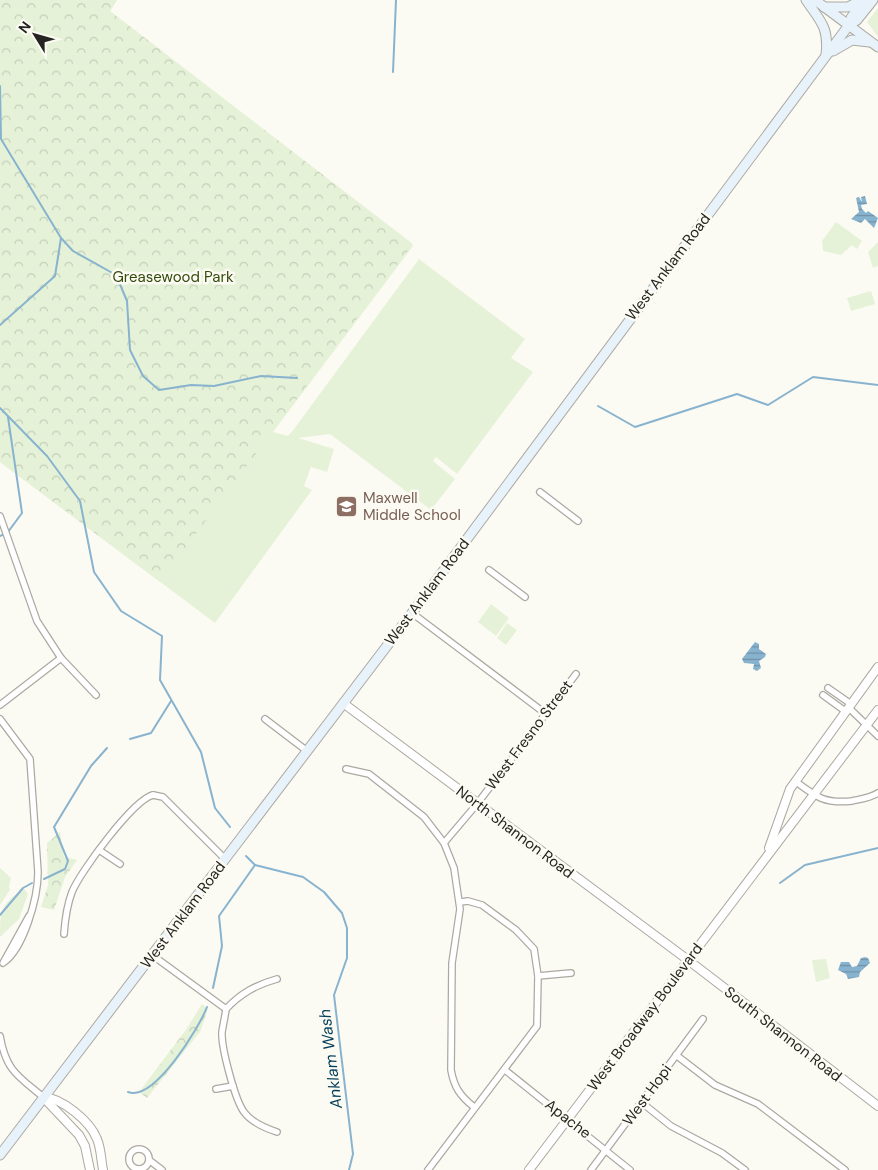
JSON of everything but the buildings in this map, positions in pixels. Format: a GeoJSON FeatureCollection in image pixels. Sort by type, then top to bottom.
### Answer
{"type":"FeatureCollection","features":[{"type":"Feature","properties":{"kind":"main road"},"geometry":{"type":"LineString","coordinates":[[806,0],[826,31],[828,38],[826,55]]}},
{"type":"Feature","properties":{"kind":"main road"},"geometry":{"type":"LineString","coordinates":[[815,0],[875,45]]}},
{"type":"Feature","properties":{"kind":"main road"},"geometry":{"type":"LineString","coordinates":[[824,7],[848,7],[862,0]]}},
{"type":"Feature","properties":{"kind":"main road","name":"West Anklam Road"},"geometry":{"type":"LineString","coordinates":[[849,25],[862,0]]}},
{"type":"Feature","properties":{"kind":"main road","name":"West Anklam Road"},"geometry":{"type":"LineString","coordinates":[[0,1155],[412,613],[826,55],[849,25],[857,20],[873,0]]}},
{"type":"Feature","properties":{"kind":"main road"},"geometry":{"type":"LineString","coordinates":[[826,55],[852,40],[861,40],[875,45]]}},
{"type":"Feature","properties":{"kind":"street"},"geometry":{"type":"LineString","coordinates":[[540,492],[578,521]]}},
{"type":"Feature","properties":{"kind":"street"},"geometry":{"type":"LineString","coordinates":[[0,516],[8,532],[37,621],[61,658],[96,695]]}},
{"type":"Feature","properties":{"kind":"street"},"geometry":{"type":"LineString","coordinates":[[489,570],[525,597]]}},
{"type":"Feature","properties":{"kind":"street"},"geometry":{"type":"LineString","coordinates":[[412,613],[546,714]]}},
{"type":"Feature","properties":{"kind":"street"},"geometry":{"type":"LineString","coordinates":[[0,705],[61,658]]}},
{"type":"Feature","properties":{"kind":"street","name":"West Broadway Boulevard"},"geometry":{"type":"LineString","coordinates":[[762,863],[776,832],[783,804],[795,782],[878,667]]}},
{"type":"Feature","properties":{"kind":"street","name":"West Fresno Street"},"geometry":{"type":"LineString","coordinates":[[444,843],[477,804],[576,674]]}},
{"type":"Feature","properties":{"kind":"street"},"geometry":{"type":"LineString","coordinates":[[828,688],[865,726],[878,736]]}},
{"type":"Feature","properties":{"kind":"street"},"geometry":{"type":"LineString","coordinates":[[823,695],[848,707]]}},
{"type":"Feature","properties":{"kind":"street","name":"North Shannon Road"},"geometry":{"type":"LineString","coordinates":[[343,703],[688,960]]}},
{"type":"Feature","properties":{"kind":"street","name":"West Broadway Boulevard"},"geometry":{"type":"LineString","coordinates":[[529,1170],[762,863],[812,794],[878,710]]}},
{"type":"Feature","properties":{"kind":"street"},"geometry":{"type":"LineString","coordinates":[[0,719],[30,759],[38,872],[38,886],[29,916],[1,966]]}},
{"type":"Feature","properties":{"kind":"street"},"geometry":{"type":"LineString","coordinates":[[265,720],[307,751]]}},
{"type":"Feature","properties":{"kind":"street"},"geometry":{"type":"LineString","coordinates":[[346,769],[369,774],[424,817],[444,843],[454,868],[460,902],[452,963],[451,1070],[456,1090],[474,1107]]}},
{"type":"Feature","properties":{"kind":"street"},"geometry":{"type":"LineString","coordinates":[[795,782],[812,794],[833,803],[871,797],[878,794]]}},
{"type":"Feature","properties":{"kind":"street"},"geometry":{"type":"LineString","coordinates":[[64,934],[72,892],[99,850],[152,791],[163,798],[225,859]]}},
{"type":"Feature","properties":{"kind":"street"},"geometry":{"type":"LineString","coordinates":[[99,850],[120,864]]}},
{"type":"Feature","properties":{"kind":"street"},"geometry":{"type":"LineString","coordinates":[[428,1170],[537,1026],[538,976],[534,949],[526,938],[482,905],[468,901],[460,902]]}},
{"type":"Feature","properties":{"kind":"street"},"geometry":{"type":"LineString","coordinates":[[152,955],[226,1009]]}},
{"type":"Feature","properties":{"kind":"street","name":"South Shannon Road"},"geometry":{"type":"LineString","coordinates":[[688,960],[878,1106]]}},
{"type":"Feature","properties":{"kind":"street"},"geometry":{"type":"LineString","coordinates":[[538,976],[571,973]]}},
{"type":"Feature","properties":{"kind":"street"},"geometry":{"type":"LineString","coordinates":[[276,1132],[262,1127],[244,1112],[233,1086],[222,1034],[226,1009],[238,997],[256,986],[277,979]]}},
{"type":"Feature","properties":{"kind":"street","name":"West Hopi"},"geometry":{"type":"LineString","coordinates":[[591,1170],[703,1020]]}},
{"type":"Feature","properties":{"kind":"street"},"geometry":{"type":"LineString","coordinates":[[0,1036],[3,1056],[18,1077],[43,1097],[79,1134],[85,1146],[90,1170]]}},
{"type":"Feature","properties":{"kind":"street"},"geometry":{"type":"LineString","coordinates":[[676,1055],[715,1085],[758,1104],[845,1170]]}},
{"type":"Feature","properties":{"kind":"street","name":"Apache"},"geometry":{"type":"LineString","coordinates":[[505,1070],[630,1170]]}},
{"type":"Feature","properties":{"kind":"street"},"geometry":{"type":"LineString","coordinates":[[216,1089],[233,1086]]}},
{"type":"Feature","properties":{"kind":"street"},"geometry":{"type":"LineString","coordinates":[[43,1097],[58,1100],[84,1122],[97,1138],[103,1170]]}},
{"type":"Feature","properties":{"kind":"street"},"geometry":{"type":"LineString","coordinates":[[641,1102],[671,1126],[722,1153],[745,1170]]}},
{"type":"Feature","properties":{"kind":"street"},"geometry":{"type":"LineString","coordinates":[[149,1160],[162,1170]]}},
{"type":"Feature","properties":{"kind":"street"},"geometry":{"type":"LineString","coordinates":[[834,1170],[838,1164]]}},
{"type":"Feature","properties":{"kind":"green space","name":"Greasewood Park"},"geometry":{"type":"Polygon","coordinates":[[[0,0],[117,0],[110,11],[413,246],[273,432],[288,436],[294,429],[419,259],[525,339],[511,358],[533,372],[457,474],[436,457],[433,461],[455,479],[431,510],[330,434],[298,438],[334,449],[327,472],[311,467],[304,486],[312,490],[215,623],[0,462],[0,0]]]}},
{"type":"Feature","properties":{"kind":"green space","name":"Greasewood Park"},"geometry":{"type":"Polygon","coordinates":[[[0,0],[117,0],[110,11],[413,244],[160,582],[0,462],[0,0]]]}},
{"type":"Feature","properties":{"kind":"green space"},"geometry":{"type":"Polygon","coordinates":[[[878,8],[878,37],[867,22],[878,8]]]}},
{"type":"Feature","properties":{"kind":"green space"},"geometry":{"type":"Polygon","coordinates":[[[836,222],[862,241],[857,249],[852,245],[841,255],[823,251],[822,241],[836,222]]]}},
{"type":"Feature","properties":{"kind":"green space"},"geometry":{"type":"Polygon","coordinates":[[[878,242],[878,266],[873,268],[868,252],[878,242]]]}},
{"type":"Feature","properties":{"kind":"green space"},"geometry":{"type":"Polygon","coordinates":[[[871,291],[875,304],[851,311],[847,298],[871,291]]]}},
{"type":"Feature","properties":{"kind":"green space"},"geometry":{"type":"Polygon","coordinates":[[[491,604],[509,618],[496,636],[478,622],[491,604]]]}},
{"type":"Feature","properties":{"kind":"green space"},"geometry":{"type":"Polygon","coordinates":[[[507,623],[517,630],[506,645],[497,638],[507,623]]]}},
{"type":"Feature","properties":{"kind":"green space"},"geometry":{"type":"Polygon","coordinates":[[[60,832],[64,857],[77,860],[65,877],[54,910],[41,907],[48,885],[47,843],[60,832]]]}},
{"type":"Feature","properties":{"kind":"green space"},"geometry":{"type":"Polygon","coordinates":[[[0,868],[11,878],[10,890],[0,905],[0,868]]]}},
{"type":"Feature","properties":{"kind":"green space"},"geometry":{"type":"Polygon","coordinates":[[[24,889],[28,894],[19,919],[0,937],[0,920],[3,909],[10,899],[24,889]]]}},
{"type":"Feature","properties":{"kind":"green space"},"geometry":{"type":"Polygon","coordinates":[[[826,959],[830,978],[816,982],[812,960],[826,959]]]}},
{"type":"Feature","properties":{"kind":"green space"},"geometry":{"type":"Polygon","coordinates":[[[202,1004],[208,1009],[200,1032],[147,1098],[139,1092],[185,1031],[202,1004]]]}},
{"type":"Feature","properties":{"kind":"water"},"geometry":{"type":"Polygon","coordinates":[[[865,196],[867,204],[861,205],[862,209],[866,213],[868,211],[878,218],[874,228],[865,219],[861,223],[851,219],[859,212],[856,198],[859,197],[862,202],[861,197],[865,196]]]}},
{"type":"Feature","properties":{"kind":"water"},"geometry":{"type":"Polygon","coordinates":[[[755,642],[759,644],[759,649],[766,654],[759,661],[761,668],[757,671],[753,669],[754,664],[744,663],[742,659],[755,642]]]}},
{"type":"Feature","properties":{"kind":"water"},"geometry":{"type":"Polygon","coordinates":[[[861,958],[868,958],[870,963],[860,972],[859,977],[848,979],[846,974],[838,970],[841,962],[849,962],[852,967],[857,966],[861,958]]]}},
{"type":"Feature","properties":{"kind":"waterway"},"geometry":{"type":"LineString","coordinates":[[393,72],[396,0]]}},
{"type":"Feature","properties":{"kind":"waterway","name":"Anklam Wash"},"geometry":{"type":"LineString","coordinates":[[0,86],[1,139],[61,238],[55,276],[0,325]]}},
{"type":"Feature","properties":{"kind":"waterway"},"geometry":{"type":"LineString","coordinates":[[61,238],[73,251],[116,275],[127,301],[130,350],[143,376],[159,390],[191,385],[214,386],[261,376],[297,378]]}},
{"type":"Feature","properties":{"kind":"waterway"},"geometry":{"type":"LineString","coordinates":[[598,406],[635,427],[737,394],[768,405],[813,377],[878,385]]}},
{"type":"Feature","properties":{"kind":"waterway","name":"Anklam Wash"},"geometry":{"type":"LineString","coordinates":[[0,408],[47,456],[80,501],[94,572],[121,611],[162,636],[160,680],[201,752],[215,808],[230,827]]}},
{"type":"Feature","properties":{"kind":"waterway"},"geometry":{"type":"LineString","coordinates":[[0,536],[8,532],[22,513],[8,417]]}},
{"type":"Feature","properties":{"kind":"waterway"},"geometry":{"type":"LineString","coordinates":[[130,739],[151,733],[171,701]]}},
{"type":"Feature","properties":{"kind":"waterway"},"geometry":{"type":"LineString","coordinates":[[44,879],[65,869],[68,861],[54,827],[91,766],[107,748]]}},
{"type":"Feature","properties":{"kind":"waterway"},"geometry":{"type":"LineString","coordinates":[[780,883],[805,865],[878,848]]}},
{"type":"Feature","properties":{"kind":"waterway","name":"Anklam Wash"},"geometry":{"type":"LineString","coordinates":[[246,856],[255,865],[303,877],[324,892],[342,913],[347,928],[347,958],[334,995],[353,1154],[349,1170]]}},
{"type":"Feature","properties":{"kind":"waterway"},"geometry":{"type":"LineString","coordinates":[[213,988],[222,946],[219,916],[255,865]]}},
{"type":"Feature","properties":{"kind":"waterway"},"geometry":{"type":"LineString","coordinates":[[0,915],[23,888],[32,883]]}},
{"type":"Feature","properties":{"kind":"waterway"},"geometry":{"type":"LineString","coordinates":[[128,1092],[139,1092],[150,1086],[162,1075],[195,1031],[207,1007]]}},
{"type":"Feature","properties":{"kind":"place","name":"Maxwell Middle School"},"geometry":{"type":"Point","coordinates":[347,507]}}]}
